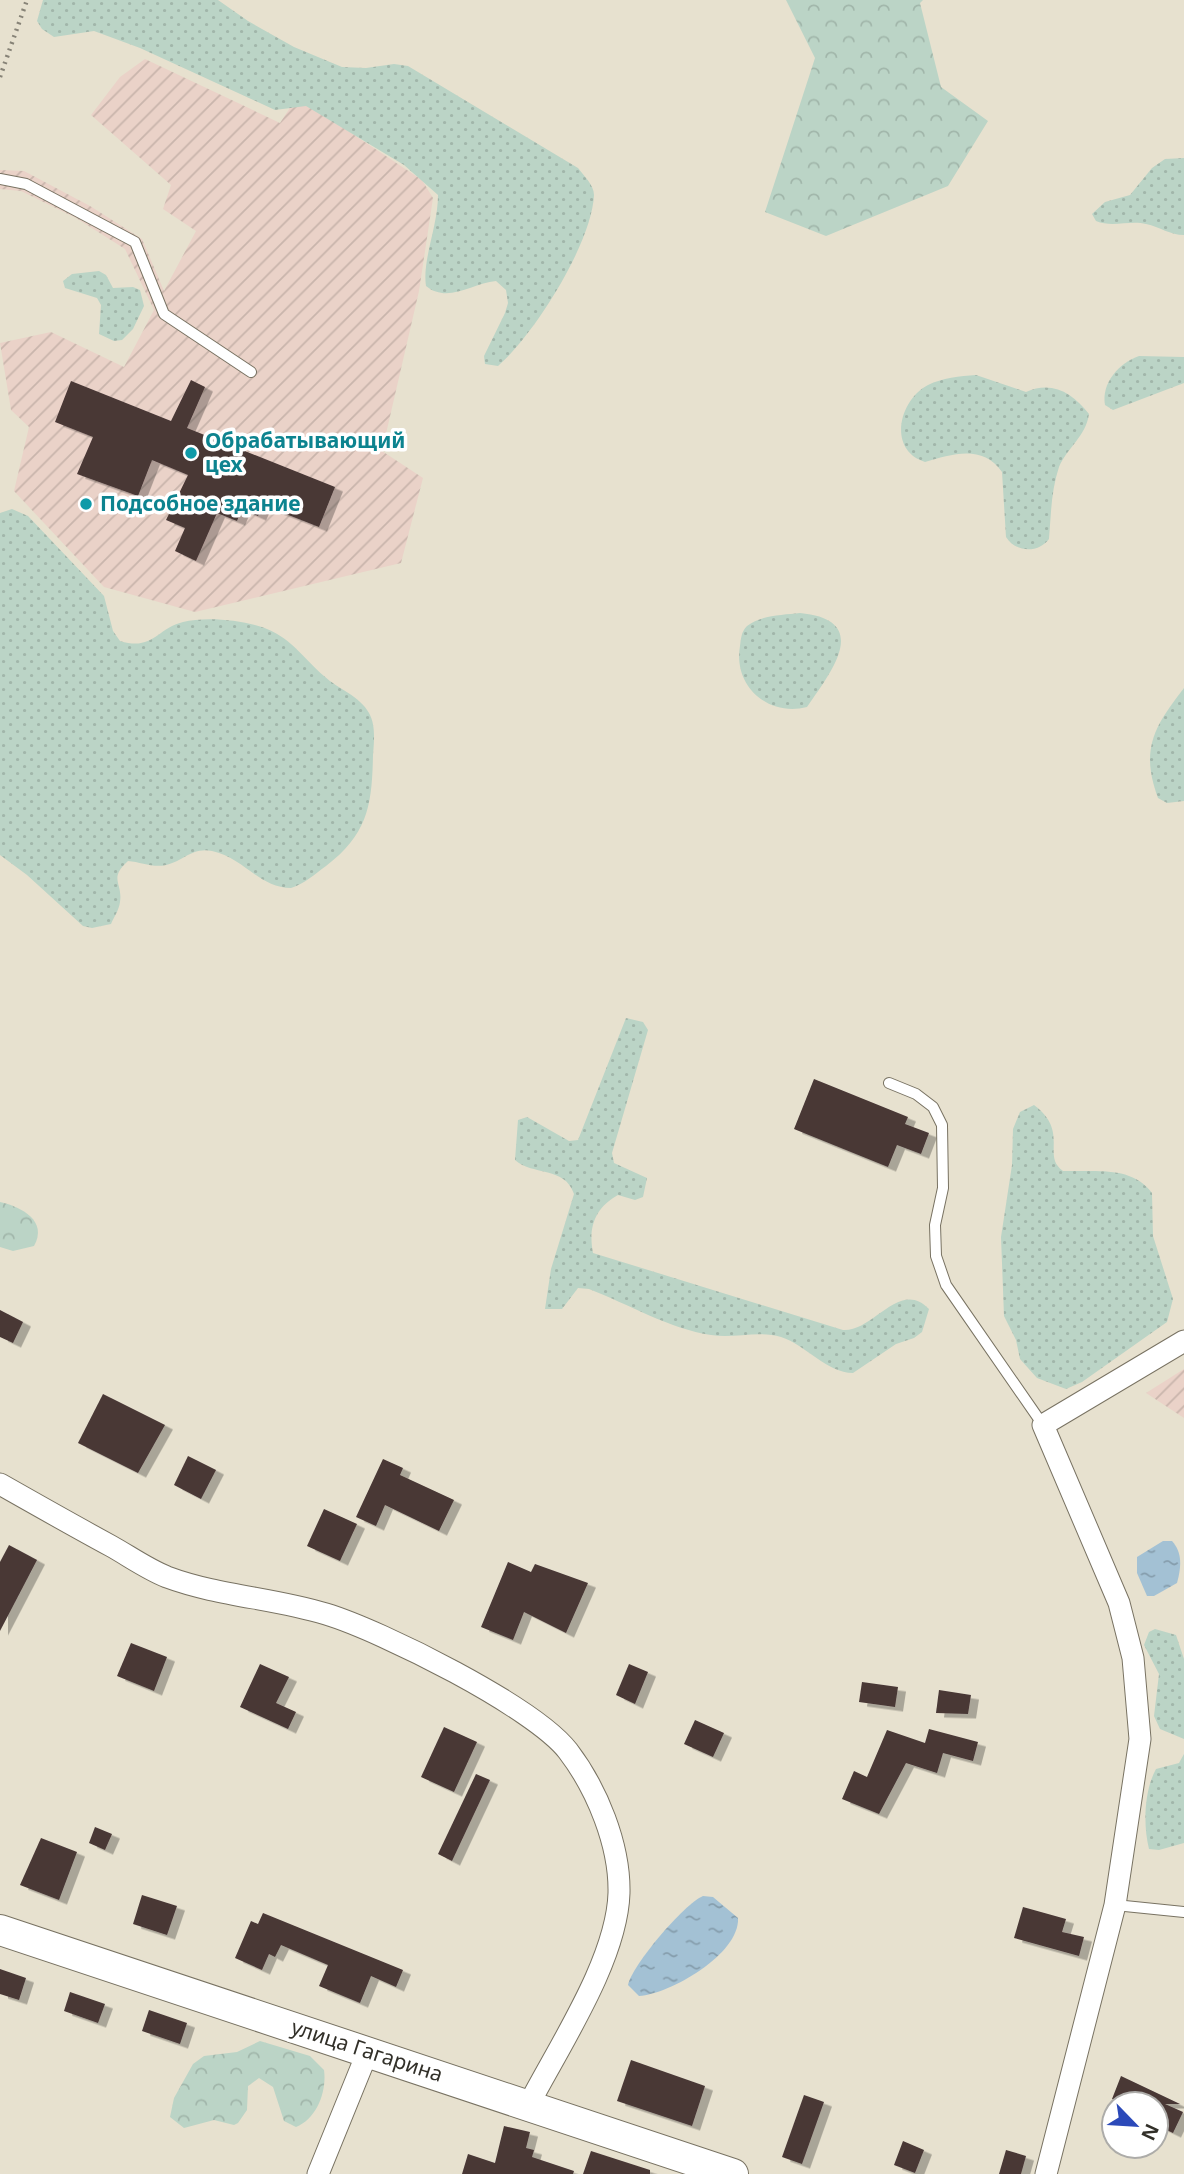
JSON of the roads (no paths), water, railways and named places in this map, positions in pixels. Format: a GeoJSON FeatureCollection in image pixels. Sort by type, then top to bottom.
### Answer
{"type":"FeatureCollection","features":[{"type":"Feature","properties":{"kind":"main road","name":"улица Гагарина"},"geometry":{"type":"LineString","coordinates":[[0,1930],[733,2174]]}},
{"type":"Feature","properties":{"kind":"street"},"geometry":{"type":"LineString","coordinates":[[1045,2174],[1115,1905],[1140,1739],[1133,1658],[1119,1603],[1043,1425],[1184,1341]]}},
{"type":"Feature","properties":{"kind":"street"},"geometry":{"type":"LineString","coordinates":[[0,1485],[164,1576],[212,1592],[325,1614],[376,1634],[470,1681],[544,1727],[568,1750],[589,1784],[608,1828],[619,1893],[611,1940],[528,2106]]}},
{"type":"Feature","properties":{"kind":"street"},"geometry":{"type":"LineString","coordinates":[[318,2174],[368,2051]]}},
{"type":"Feature","properties":{"kind":"lane"},"geometry":{"type":"LineString","coordinates":[[0,179],[26,184],[135,242],[164,314],[251,372]]}},
{"type":"Feature","properties":{"kind":"lane"},"geometry":{"type":"LineString","coordinates":[[890,1083],[916,1094],[933,1107],[942,1125],[943,1188],[935,1225],[936,1255],[946,1285],[1043,1425]]}},
{"type":"Feature","properties":{"kind":"lane"},"geometry":{"type":"LineString","coordinates":[[1115,1905],[1184,1912]]}},
{"type":"Feature","properties":{"kind":"water"},"geometry":{"type":"Polygon","coordinates":[[[1163,1541],[1172,1541],[1178,1551],[1180,1566],[1177,1583],[1154,1596],[1147,1596],[1137,1573],[1137,1557],[1163,1541]]]}},
{"type":"Feature","properties":{"kind":"water"},"geometry":{"type":"Polygon","coordinates":[[[703,1896],[713,1897],[738,1918],[736,1932],[728,1945],[701,1970],[684,1980],[652,1994],[639,1996],[628,1985],[639,1964],[672,1922],[703,1896]]]}},
{"type":"Feature","properties":{"kind":"place","name":"Обрабатывающий цех"},"geometry":{"type":"Point","coordinates":[191,453]}},
{"type":"Feature","properties":{"kind":"place","name":"Подсобное здание"},"geometry":{"type":"Point","coordinates":[86,504]}}]}
